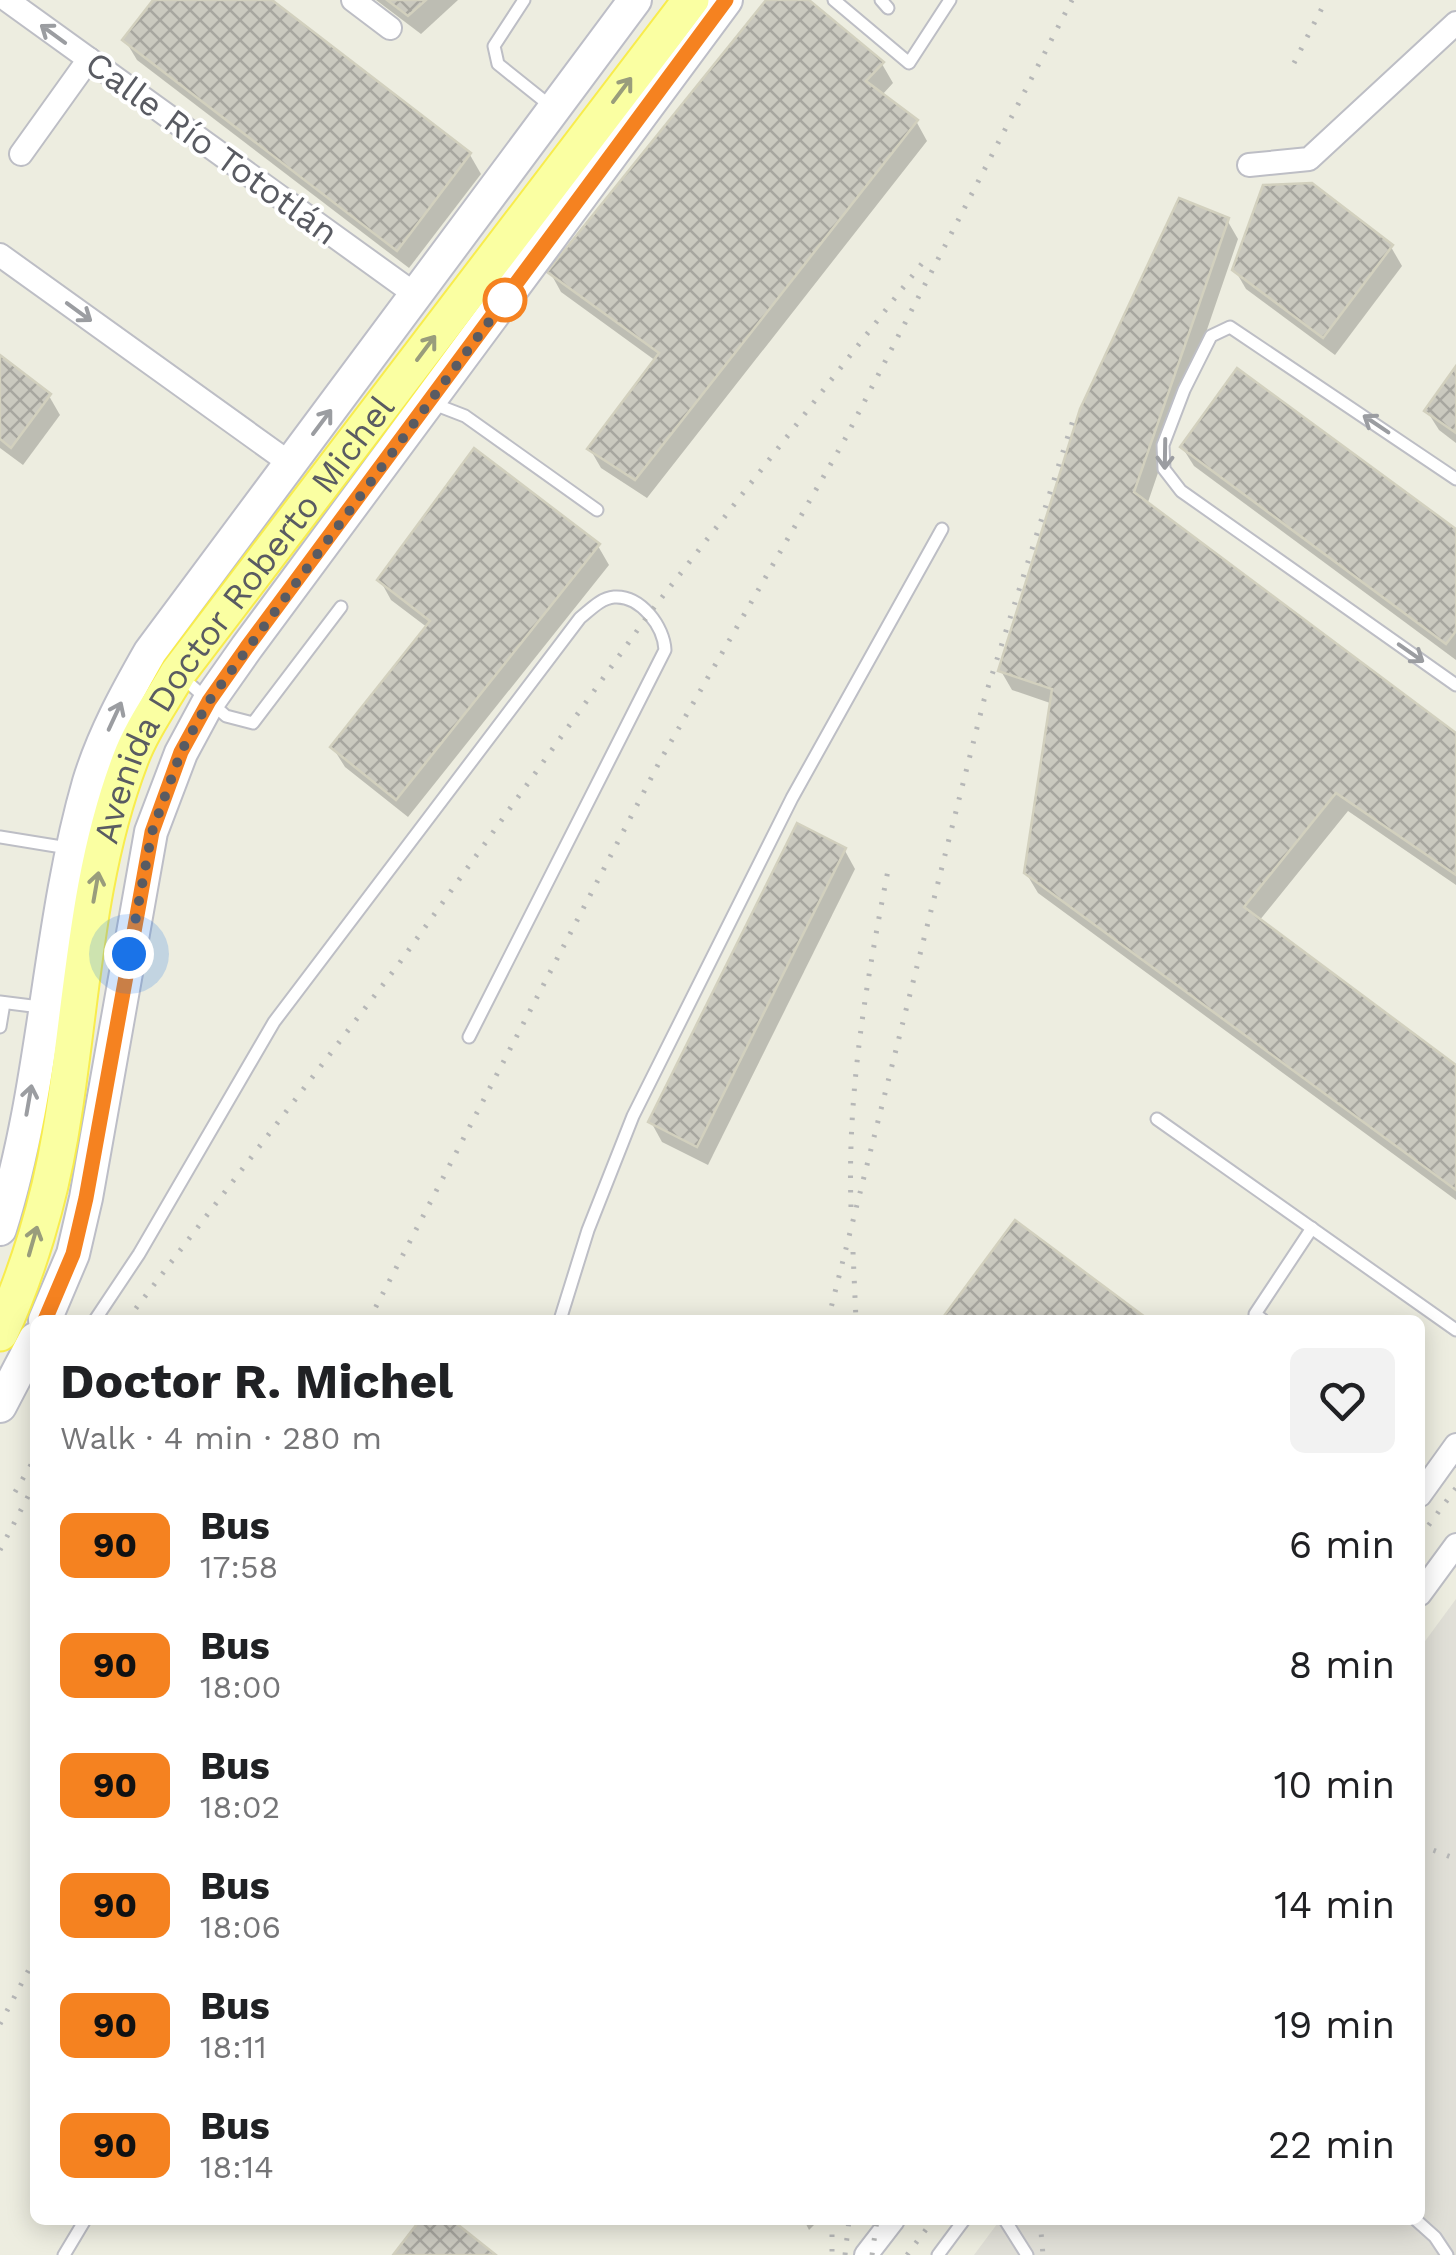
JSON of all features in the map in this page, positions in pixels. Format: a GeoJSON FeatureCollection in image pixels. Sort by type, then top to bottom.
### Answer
{"type":"FeatureCollection","features":[{"type":"Feature","properties":{"kind":"main road","name":"Avenida Doctor Roberto Michel"},"geometry":{"type":"LineString","coordinates":[[47,1315],[73,1254],[86,1198],[86,1017],[72,848],[94,768],[124,698],[150,652],[635,0]]}},
{"type":"Feature","properties":{"kind":"main road","name":"Avenida Doctor Roberto Michel"},"geometry":{"type":"LineString","coordinates":[[0,1406],[19,1347],[32,1247],[86,1017],[103,844],[131,757],[178,673],[691,0]]}},
{"type":"Feature","properties":{"kind":"main road","name":"Avenida Doctor Roberto Michel"},"geometry":{"type":"LineString","coordinates":[[0,1229],[16,1171],[86,1017],[181,752],[209,701],[726,0]]}},
{"type":"Feature","properties":{"kind":"main road"},"geometry":{"type":"LineString","coordinates":[[529,143],[562,169]]}},
{"type":"Feature","properties":{"kind":"main road"},"geometry":{"type":"LineString","coordinates":[[375,416],[402,439]]}},
{"type":"Feature","properties":{"kind":"street"},"geometry":{"type":"LineString","coordinates":[[354,0],[390,28]]}},
{"type":"Feature","properties":{"kind":"street"},"geometry":{"type":"LineString","coordinates":[[0,25],[11,3]]}},
{"type":"Feature","properties":{"kind":"street","name":"Calle Río Tototlán"},"geometry":{"type":"LineString","coordinates":[[11,3],[416,295]]}},
{"type":"Feature","properties":{"kind":"street"},"geometry":{"type":"LineString","coordinates":[[1249,165],[1309,159],[1456,24]]}},
{"type":"Feature","properties":{"kind":"street"},"geometry":{"type":"LineString","coordinates":[[20,154],[88,59]]}},
{"type":"Feature","properties":{"kind":"street"},"geometry":{"type":"LineString","coordinates":[[0,255],[291,464]]}},
{"type":"Feature","properties":{"kind":"street"},"geometry":{"type":"LineString","coordinates":[[1425,1486],[1456,1446]]}},
{"type":"Feature","properties":{"kind":"street"},"geometry":{"type":"LineString","coordinates":[[1425,1587],[1456,1544]]}},
{"type":"Feature","properties":{"kind":"street"},"geometry":{"type":"LineString","coordinates":[[866,2255],[888,2225]]}},
{"type":"Feature","properties":{"kind":"lane"},"geometry":{"type":"LineString","coordinates":[[524,0],[494,46],[498,64],[553,108]]}},
{"type":"Feature","properties":{"kind":"lane"},"geometry":{"type":"LineString","coordinates":[[834,0],[910,63],[950,0]]}},
{"type":"Feature","properties":{"kind":"lane"},"geometry":{"type":"LineString","coordinates":[[1456,480],[1230,327],[1211,336],[1184,390],[1161,456],[1164,469],[1181,491],[1456,685]]}},
{"type":"Feature","properties":{"kind":"lane"},"geometry":{"type":"LineString","coordinates":[[430,402],[465,416],[597,510]]}},
{"type":"Feature","properties":{"kind":"lane"},"geometry":{"type":"LineString","coordinates":[[562,1315],[588,1230],[633,1116],[792,798],[942,529]]}},
{"type":"Feature","properties":{"kind":"lane"},"geometry":{"type":"LineString","coordinates":[[98,1315],[139,1254],[274,1022],[580,618],[603,600],[623,598],[660,626],[665,650],[469,1036]]}},
{"type":"Feature","properties":{"kind":"lane"},"geometry":{"type":"LineString","coordinates":[[178,673],[226,716],[254,722],[341,606]]}},
{"type":"Feature","properties":{"kind":"lane"},"geometry":{"type":"LineString","coordinates":[[0,837],[72,848]]}},
{"type":"Feature","properties":{"kind":"lane"},"geometry":{"type":"LineString","coordinates":[[0,1027],[2,1003],[86,1017]]}},
{"type":"Feature","properties":{"kind":"lane"},"geometry":{"type":"LineString","coordinates":[[1156,1119],[1456,1330]]}},
{"type":"Feature","properties":{"kind":"lane"},"geometry":{"type":"LineString","coordinates":[[1256,1315],[1312,1228]]}},
{"type":"Feature","properties":{"kind":"lane"},"geometry":{"type":"LineString","coordinates":[[64,2255],[82,2225]]}},
{"type":"Feature","properties":{"kind":"lane"},"geometry":{"type":"LineString","coordinates":[[938,2255],[960,2225]]}},
{"type":"Feature","properties":{"kind":"lane"},"geometry":{"type":"LineString","coordinates":[[1008,2225],[1027,2255]]}},
{"type":"Feature","properties":{"kind":"lane"},"geometry":{"type":"LineString","coordinates":[[1422,2225],[1447,2255]]}},
{"type":"Feature","properties":{"kind":"shaded area"},"geometry":{"type":"Polygon","coordinates":[[[1456,1599],[1456,2255],[974,2255],[996,2225],[1425,2225],[1425,1641],[1456,1599]]]}},
{"type":"Feature","properties":{"kind":"building"},"geometry":{"type":"Polygon","coordinates":[[[153,0],[272,0],[471,153],[397,251],[122,40],[153,0]]]}},
{"type":"Feature","properties":{"kind":"building"},"geometry":{"type":"Polygon","coordinates":[[[387,0],[426,0],[408,16],[387,0]]]}},
{"type":"Feature","properties":{"kind":"building"},"geometry":{"type":"Polygon","coordinates":[[[766,0],[809,0],[884,62],[866,81],[918,120],[635,480],[587,449],[659,353],[547,272],[766,0]]]}},
{"type":"Feature","properties":{"kind":"building"},"geometry":{"type":"Polygon","coordinates":[[[1312,183],[1393,245],[1323,338],[1232,270],[1263,185],[1312,183]]]}},
{"type":"Feature","properties":{"kind":"building"},"geometry":{"type":"Polygon","coordinates":[[[1179,198],[1229,218],[1134,492],[1456,733],[1456,875],[1336,793],[1244,907],[1456,1065],[1456,1190],[1024,873],[1052,689],[998,671],[1080,409],[1179,198]]]}},
{"type":"Feature","properties":{"kind":"building"},"geometry":{"type":"Polygon","coordinates":[[[0,355],[51,394],[11,448],[0,439],[0,355]]]}},
{"type":"Feature","properties":{"kind":"building"},"geometry":{"type":"Polygon","coordinates":[[[1456,366],[1456,433],[1424,411],[1456,366]]]}},
{"type":"Feature","properties":{"kind":"building"},"geometry":{"type":"Polygon","coordinates":[[[1237,368],[1456,529],[1456,631],[1446,644],[1180,447],[1237,368]]]}},
{"type":"Feature","properties":{"kind":"building"},"geometry":{"type":"Polygon","coordinates":[[[474,448],[600,544],[396,800],[330,747],[430,621],[377,580],[474,448]]]}},
{"type":"Feature","properties":{"kind":"building"},"geometry":{"type":"Polygon","coordinates":[[[797,823],[846,848],[697,1147],[648,1122],[797,823]]]}},
{"type":"Feature","properties":{"kind":"building"},"geometry":{"type":"Polygon","coordinates":[[[1015,1220],[1142,1315],[945,1315],[1015,1220]]]}},
{"type":"Feature","properties":{"kind":"building"},"geometry":{"type":"Polygon","coordinates":[[[416,2225],[458,2225],[496,2255],[393,2255],[416,2225]]]}},
{"type":"Feature","properties":{"kind":"railway"},"geometry":{"type":"LineString","coordinates":[[372,1315],[661,759],[844,441],[1072,0]]}},
{"type":"Feature","properties":{"kind":"railway"},"geometry":{"type":"LineString","coordinates":[[1294,63],[1326,0]]}},
{"type":"Feature","properties":{"kind":"railway"},"geometry":{"type":"LineString","coordinates":[[131,1315],[398,965],[649,614],[923,262]]}},
{"type":"Feature","properties":{"kind":"railway"},"geometry":{"type":"LineString","coordinates":[[829,1315],[984,700],[1074,417]]}},
{"type":"Feature","properties":{"kind":"railway"},"geometry":{"type":"LineString","coordinates":[[851,1207],[855,1077],[889,865]]}},
{"type":"Feature","properties":{"kind":"railway"},"geometry":{"type":"LineString","coordinates":[[853,1252],[856,1315]]}},
{"type":"Feature","properties":{"kind":"railway"},"geometry":{"type":"LineString","coordinates":[[15,1492],[30,1466]]}},
{"type":"Feature","properties":{"kind":"railway"},"geometry":{"type":"LineString","coordinates":[[1425,1530],[1456,1488]]}},
{"type":"Feature","properties":{"kind":"railway"},"geometry":{"type":"LineString","coordinates":[[0,1550],[30,1493]]}},
{"type":"Feature","properties":{"kind":"railway"},"geometry":{"type":"LineString","coordinates":[[1425,1847],[1456,1859]]}},
{"type":"Feature","properties":{"kind":"railway"},"geometry":{"type":"LineString","coordinates":[[0,2024],[30,1967]]}},
{"type":"Feature","properties":{"kind":"railway"},"geometry":{"type":"LineString","coordinates":[[832,2225],[832,2255]]}},
{"type":"Feature","properties":{"kind":"railway"},"geometry":{"type":"LineString","coordinates":[[845,2255],[848,2225]]}},
{"type":"Feature","properties":{"kind":"railway"},"geometry":{"type":"LineString","coordinates":[[872,2255],[876,2225]]}},
{"type":"Feature","properties":{"kind":"railway"},"geometry":{"type":"LineString","coordinates":[[907,2255],[929,2225]]}},
{"type":"Feature","properties":{"kind":"railway"},"geometry":{"type":"LineString","coordinates":[[1040,2225],[1043,2255]]}},
{"type":"Feature","properties":{"kind":"bus line","name":"90"},"geometry":{"type":"LineString","coordinates":[[47,1315],[73,1254],[152,832],[181,752],[209,701],[247,647],[726,0]]}},
{"type":"Feature","properties":{"kind":"route"},"geometry":{"type":"LineString","coordinates":[[129,954],[152,832],[181,752],[209,701],[505,300]]}}]}
